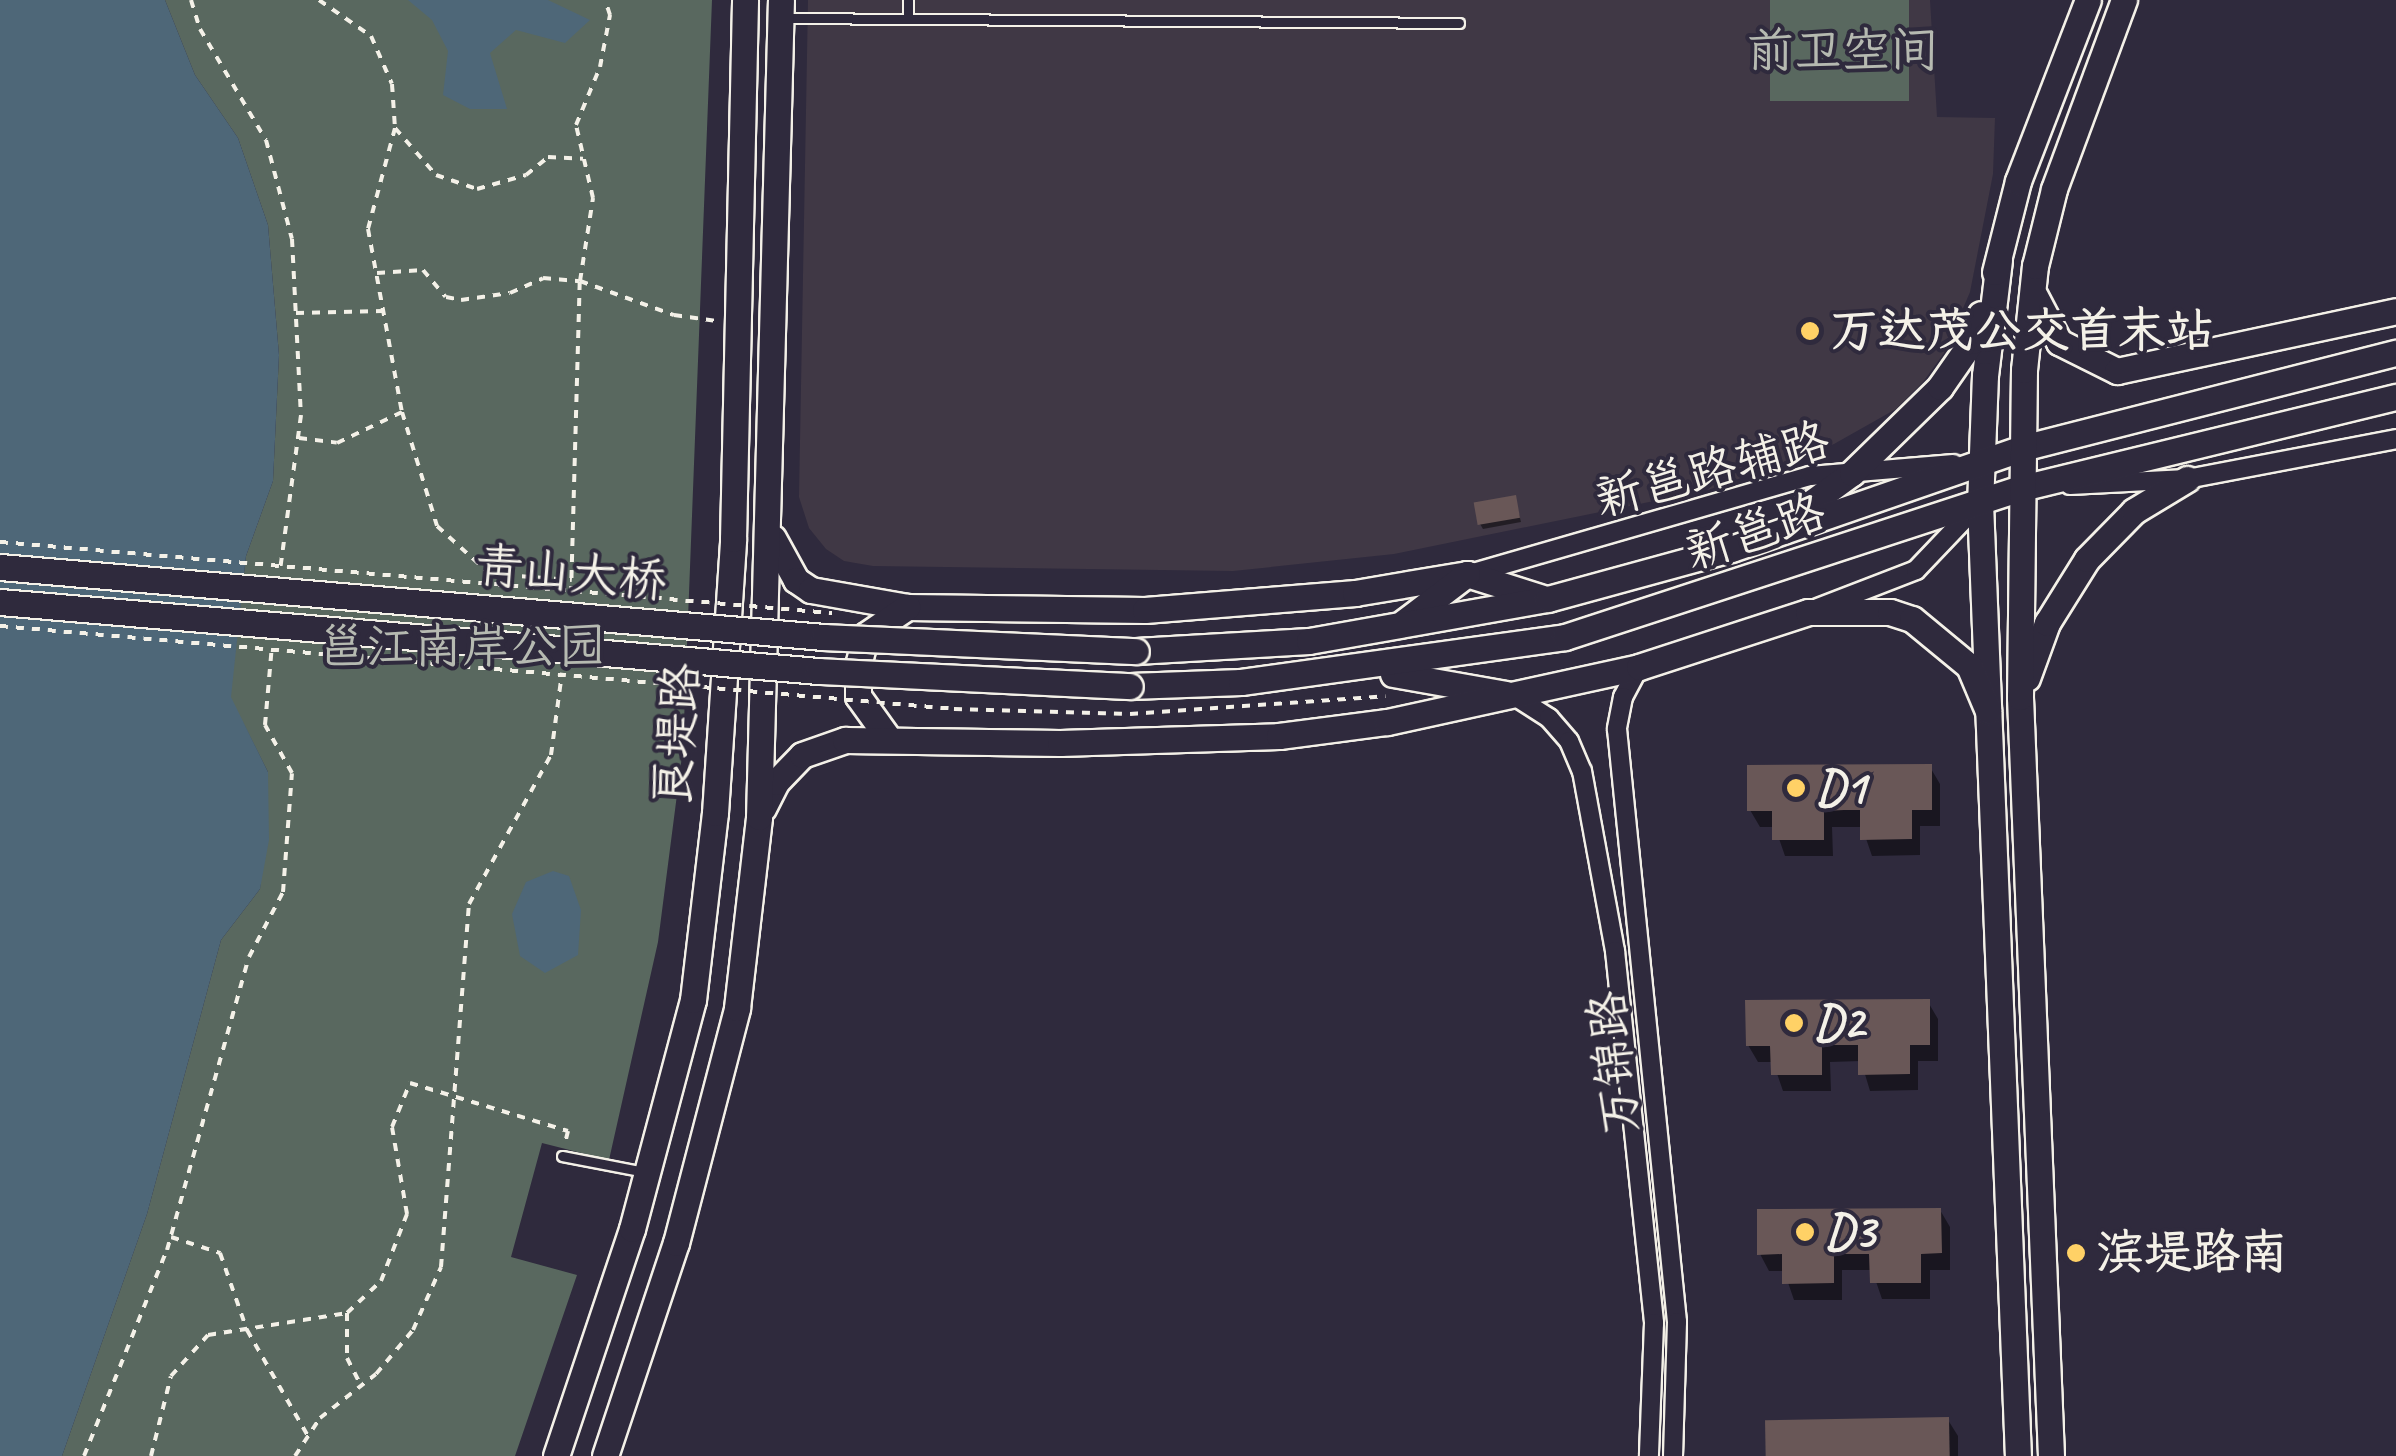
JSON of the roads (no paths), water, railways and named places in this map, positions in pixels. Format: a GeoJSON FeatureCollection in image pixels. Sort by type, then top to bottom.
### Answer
{"type":"FeatureCollection","features":[{"type":"Feature","properties":{"kind":"main road","name":"良堤路"},"geometry":{"type":"LineString","coordinates":[[556,1456],[648,1172],[692,1000],[712,832],[733,538],[745,0]]}},
{"type":"Feature","properties":{"kind":"main road"},"geometry":{"type":"LineString","coordinates":[[1773,531],[1852,473],[1957,366],[1999,260],[2018,181],[2088,0]]}},
{"type":"Feature","properties":{"kind":"main road"},"geometry":{"type":"LineString","coordinates":[[2050,1456],[2020,697],[2022,448],[2035,266],[2074,126],[2124,0]]}},
{"type":"Feature","properties":{"kind":"main road","name":"良堤路"},"geometry":{"type":"LineString","coordinates":[[605,1456],[676,1243],[738,1008],[759,818],[771,533],[781,9]]}},
{"type":"Feature","properties":{"kind":"main road"},"geometry":{"type":"LineString","coordinates":[[1999,260],[1980,462],[1980,503],[2018,1456]]}},
{"type":"Feature","properties":{"kind":"main road"},"geometry":{"type":"LineString","coordinates":[[2035,266],[2035,306],[2044,325],[2078,356],[2118,371],[2396,311]]}},
{"type":"Feature","properties":{"kind":"main road","name":"新邕路"},"geometry":{"type":"LineString","coordinates":[[1136,650],[1309,641],[1548,599],[1647,575],[2022,448],[2396,353]]}},
{"type":"Feature","properties":{"kind":"main road"},"geometry":{"type":"LineString","coordinates":[[735,392],[774,390]]}},
{"type":"Feature","properties":{"kind":"main road","name":"新邕路"},"geometry":{"type":"LineString","coordinates":[[1130,686],[1353,670],[1565,637],[2022,488],[2396,398]]}},
{"type":"Feature","properties":{"kind":"main road"},"geometry":{"type":"LineString","coordinates":[[2020,697],[2047,623],[2087,559],[2134,511],[2187,478]]}},
{"type":"Feature","properties":{"kind":"main road"},"geometry":{"type":"LineString","coordinates":[[771,533],[796,580],[811,590],[907,607],[1162,609],[1354,593],[1467,574],[1548,599]]}},
{"type":"Feature","properties":{"kind":"main road","name":"青山大桥"},"geometry":{"type":"LineString","coordinates":[[0,567],[824,637],[1136,650]]}},
{"type":"Feature","properties":{"kind":"main road"},"geometry":{"type":"LineString","coordinates":[[1392,628],[1424,612],[1467,574]]}},
{"type":"Feature","properties":{"kind":"main road","name":"青山大桥"},"geometry":{"type":"LineString","coordinates":[[0,602],[818,671],[1130,686]]}},
{"type":"Feature","properties":{"kind":"main road"},"geometry":{"type":"LineString","coordinates":[[886,735],[858,696],[858,665],[866,635],[907,607]]}},
{"type":"Feature","properties":{"kind":"main road"},"geometry":{"type":"LineString","coordinates":[[759,818],[776,782],[802,755],[845,740],[886,735],[1060,744],[1279,736],[1513,696],[1639,668],[1808,612],[1890,612],[1912,619],[1969,666],[1988,711]]}},
{"type":"Feature","properties":{"kind":"main road"},"geometry":{"type":"LineString","coordinates":[[1353,670],[1457,680],[1513,696]]}},
{"type":"Feature","properties":{"kind":"street"},"geometry":{"type":"LineString","coordinates":[[2022,488],[2187,478],[2396,440]]}},
{"type":"Feature","properties":{"kind":"street","name":"新邕路辅路"},"geometry":{"type":"LineString","coordinates":[[1467,574],[1810,476],[1980,462]]}},
{"type":"Feature","properties":{"kind":"street"},"geometry":{"type":"LineString","coordinates":[[1808,612],[1916,570],[1980,503]]}},
{"type":"Feature","properties":{"kind":"street","name":"万锦路"},"geometry":{"type":"LineString","coordinates":[[1639,668],[1622,697],[1618,730],[1677,1322],[1672,1456]]}},
{"type":"Feature","properties":{"kind":"street","name":"万锦路"},"geometry":{"type":"LineString","coordinates":[[1513,696],[1549,718],[1569,741],[1582,771],[1615,950],[1654,1322],[1649,1456]]}},
{"type":"Feature","properties":{"kind":"lane"},"geometry":{"type":"LineString","coordinates":[[908,0],[908,19]]}},
{"type":"Feature","properties":{"kind":"lane"},"geometry":{"type":"LineString","coordinates":[[781,9],[908,19],[1459,23]]}},
{"type":"Feature","properties":{"kind":"lane"},"geometry":{"type":"LineString","coordinates":[[562,1156],[648,1172]]}},
{"type":"Feature","properties":{"kind":"water"},"geometry":{"type":"Polygon","coordinates":[[[0,0],[165,0],[195,75],[238,138],[268,225],[279,355],[273,481],[246,556],[231,697],[268,772],[269,840],[260,889],[221,940],[147,1214],[62,1456],[0,1456],[0,0]]]}},
{"type":"Feature","properties":{"kind":"water"},"geometry":{"type":"Polygon","coordinates":[[[408,0],[548,0],[590,20],[565,43],[516,30],[490,53],[507,109],[470,109],[443,95],[448,51],[432,20],[408,0]]]}},
{"type":"Feature","properties":{"kind":"water"},"geometry":{"type":"Polygon","coordinates":[[[553,871],[569,876],[581,910],[578,955],[545,973],[520,956],[512,914],[526,882],[553,871]]]}},
{"type":"Feature","properties":{"kind":"place","name":"万达茂公交首末站"},"geometry":{"type":"Point","coordinates":[1810,331]}},
{"type":"Feature","properties":{"kind":"place","name":"D1"},"geometry":{"type":"Point","coordinates":[1796,788]}},
{"type":"Feature","properties":{"kind":"place","name":"D2"},"geometry":{"type":"Point","coordinates":[1794,1023]}},
{"type":"Feature","properties":{"kind":"place","name":"D3"},"geometry":{"type":"Point","coordinates":[1805,1232]}},
{"type":"Feature","properties":{"kind":"place","name":"滨堤路南"},"geometry":{"type":"Point","coordinates":[2076,1253]}},
{"type":"Feature","properties":{"kind":"park label","name":"前卫空间"},"geometry":{"type":"Point","coordinates":[1842,51]}},
{"type":"Feature","properties":{"kind":"park label","name":"邕江南岸公园"},"geometry":{"type":"Point","coordinates":[462,647]}}]}
